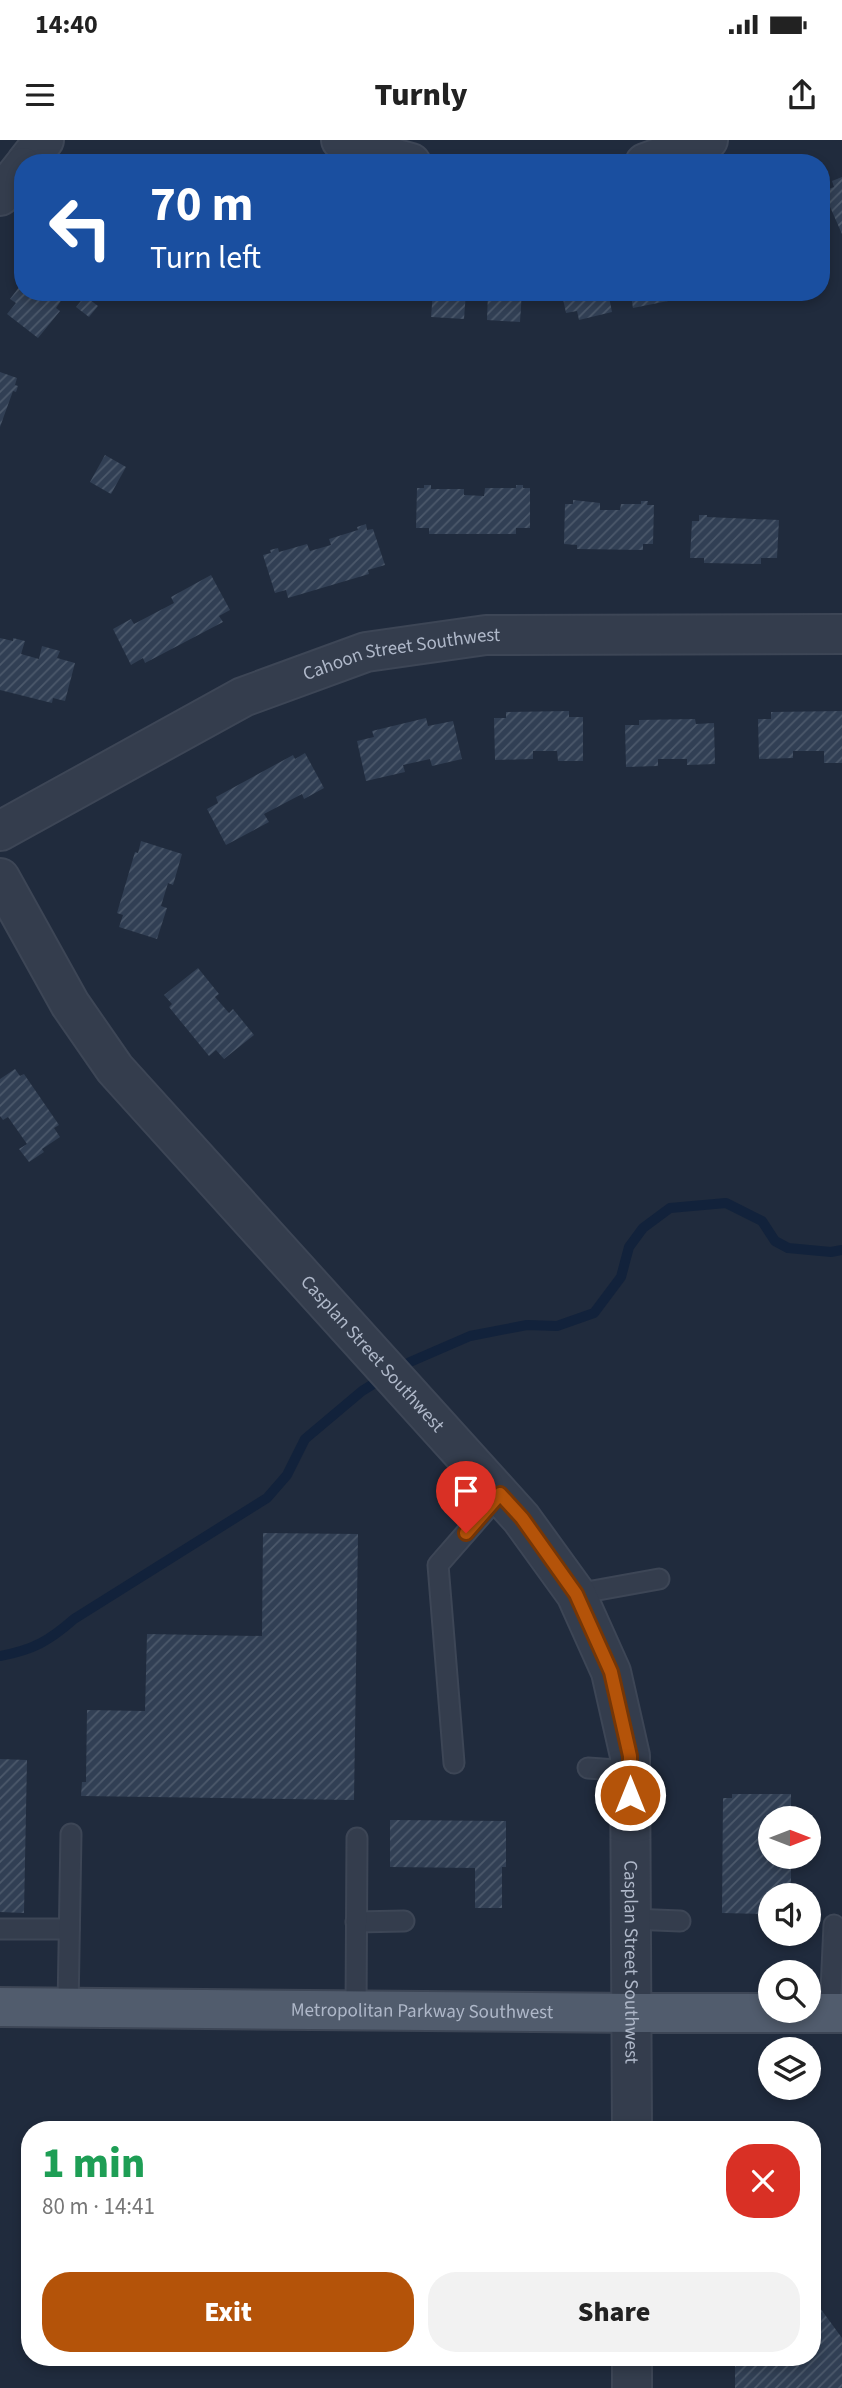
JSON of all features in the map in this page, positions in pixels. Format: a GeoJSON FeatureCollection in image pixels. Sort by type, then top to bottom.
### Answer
{"type":"FeatureCollection","features":[{"type":"Feature","properties":{"kind":"main road","name":"Metropolitan Parkway Southwest"},"geometry":{"type":"LineString","coordinates":[[0,2007],[632,2013],[836,2012]]}},
{"type":"Feature","properties":{"kind":"street"},"geometry":{"type":"LineString","coordinates":[[33,154],[44,140]]}},
{"type":"Feature","properties":{"kind":"street"},"geometry":{"type":"LineString","coordinates":[[341,140],[379,154]]}},
{"type":"Feature","properties":{"kind":"street"},"geometry":{"type":"LineString","coordinates":[[670,154],[708,140]]}},
{"type":"Feature","properties":{"kind":"street"},"geometry":{"type":"LineString","coordinates":[[0,196],[14,178]]}},
{"type":"Feature","properties":{"kind":"street","name":"Cahoon Street Southwest"},"geometry":{"type":"LineString","coordinates":[[0,831],[243,697],[366,652],[486,635],[842,634]]}},
{"type":"Feature","properties":{"kind":"street","name":"Casplan Street Southwest"},"geometry":{"type":"LineString","coordinates":[[0,878],[71,1004],[115,1069],[522,1518],[576,1594],[611,1672],[630,1756],[632,2121]]}},
{"type":"Feature","properties":{"kind":"street"},"geometry":{"type":"LineString","coordinates":[[632,2366],[632,2388]]}},
{"type":"Feature","properties":{"kind":"lane"},"geometry":{"type":"LineString","coordinates":[[454,1763],[438,1565],[500,1494]]}},
{"type":"Feature","properties":{"kind":"lane"},"geometry":{"type":"LineString","coordinates":[[576,1594],[659,1579]]}},
{"type":"Feature","properties":{"kind":"lane"},"geometry":{"type":"LineString","coordinates":[[588,1768],[630,1771]]}},
{"type":"Feature","properties":{"kind":"lane"},"geometry":{"type":"LineString","coordinates":[[68,2007],[71,1834]]}},
{"type":"Feature","properties":{"kind":"lane"},"geometry":{"type":"LineString","coordinates":[[356,2011],[357,1838]]}},
{"type":"Feature","properties":{"kind":"lane"},"geometry":{"type":"LineString","coordinates":[[631,1919],[680,1921]]}},
{"type":"Feature","properties":{"kind":"lane"},"geometry":{"type":"LineString","coordinates":[[356,1922],[404,1921]]}},
{"type":"Feature","properties":{"kind":"lane"},"geometry":{"type":"LineString","coordinates":[[834,1926],[836,2012]]}},
{"type":"Feature","properties":{"kind":"lane"},"geometry":{"type":"LineString","coordinates":[[0,1929],[69,1929]]}},
{"type":"Feature","properties":{"kind":"building"},"geometry":{"type":"Polygon","coordinates":[[[842,177],[842,234],[830,207],[830,188],[834,187],[832,181],[842,177]]]}},
{"type":"Feature","properties":{"kind":"building"},"geometry":{"type":"Polygon","coordinates":[[[14,294],[14,301],[61,301],[56,308],[60,311],[38,338],[7,314],[16,303],[10,299],[14,294]]]}},
{"type":"Feature","properties":{"kind":"building"},"geometry":{"type":"Polygon","coordinates":[[[81,301],[92,301],[98,306],[89,317],[76,307],[81,301]]]}},
{"type":"Feature","properties":{"kind":"building"},"geometry":{"type":"Polygon","coordinates":[[[432,301],[465,301],[464,319],[431,317],[432,301]]]}},
{"type":"Feature","properties":{"kind":"building"},"geometry":{"type":"Polygon","coordinates":[[[488,301],[521,301],[520,322],[487,320],[488,301]]]}},
{"type":"Feature","properties":{"kind":"building"},"geometry":{"type":"Polygon","coordinates":[[[563,301],[610,301],[612,312],[579,320],[577,311],[566,313],[563,301]]]}},
{"type":"Feature","properties":{"kind":"building"},"geometry":{"type":"Polygon","coordinates":[[[632,301],[668,301],[633,308],[632,301]]]}},
{"type":"Feature","properties":{"kind":"building"},"geometry":{"type":"Polygon","coordinates":[[[0,372],[17,378],[15,385],[18,386],[16,392],[13,391],[0,427],[0,372]]]}},
{"type":"Feature","properties":{"kind":"building"},"geometry":{"type":"Polygon","coordinates":[[[105,455],[126,467],[111,494],[90,482],[105,455]]]}},
{"type":"Feature","properties":{"kind":"building"},"geometry":{"type":"Polygon","coordinates":[[[424,485],[431,485],[431,489],[464,489],[464,495],[484,496],[485,488],[516,488],[516,485],[523,485],[523,488],[530,488],[530,528],[516,528],[516,534],[429,534],[429,528],[416,528],[417,488],[424,488],[424,485]]]}},
{"type":"Feature","properties":{"kind":"building"},"geometry":{"type":"Polygon","coordinates":[[[573,500],[600,503],[600,510],[620,510],[621,504],[641,504],[641,501],[648,501],[647,505],[654,505],[653,544],[643,544],[643,550],[577,549],[577,545],[564,544],[565,504],[573,504],[573,500]]]}},
{"type":"Feature","properties":{"kind":"building"},"geometry":{"type":"Polygon","coordinates":[[[699,515],[779,520],[777,558],[761,558],[761,564],[704,563],[704,558],[690,558],[692,521],[699,521],[699,515]]]}},
{"type":"Feature","properties":{"kind":"building"},"geometry":{"type":"Polygon","coordinates":[[[366,524],[367,530],[373,529],[385,565],[368,570],[369,574],[288,598],[286,590],[275,593],[263,555],[278,548],[279,552],[307,544],[310,551],[331,545],[329,539],[358,530],[357,527],[366,524]]]}},
{"type":"Feature","properties":{"kind":"building"},"geometry":{"type":"Polygon","coordinates":[[[211,575],[230,610],[219,616],[223,622],[145,663],[143,658],[131,665],[113,629],[131,619],[134,624],[174,603],[171,597],[211,575]]]}},
{"type":"Feature","properties":{"kind":"building"},"geometry":{"type":"Polygon","coordinates":[[[0,638],[25,641],[21,654],[39,659],[42,646],[60,651],[57,658],[75,663],[65,701],[53,698],[52,703],[0,690],[0,638]]]}},
{"type":"Feature","properties":{"kind":"building"},"geometry":{"type":"Polygon","coordinates":[[[569,711],[569,717],[583,717],[583,761],[558,761],[557,751],[533,751],[533,759],[495,760],[494,718],[506,718],[506,712],[569,711]]]}},
{"type":"Feature","properties":{"kind":"building"},"geometry":{"type":"Polygon","coordinates":[[[842,711],[842,763],[824,763],[824,751],[793,751],[793,758],[759,759],[758,719],[771,719],[771,712],[842,711]]]}},
{"type":"Feature","properties":{"kind":"building"},"geometry":{"type":"Polygon","coordinates":[[[426,718],[428,726],[453,721],[462,759],[432,766],[430,759],[403,765],[405,772],[366,781],[357,741],[374,737],[372,731],[426,718]]]}},
{"type":"Feature","properties":{"kind":"building"},"geometry":{"type":"Polygon","coordinates":[[[695,719],[696,724],[714,723],[715,764],[687,765],[687,759],[658,759],[658,766],[626,767],[625,725],[639,725],[639,720],[695,719]]]}},
{"type":"Feature","properties":{"kind":"building"},"geometry":{"type":"Polygon","coordinates":[[[305,753],[324,788],[304,799],[302,794],[264,814],[269,822],[226,845],[207,809],[218,803],[216,797],[293,755],[295,759],[305,753]]]}},
{"type":"Feature","properties":{"kind":"building"},"geometry":{"type":"Polygon","coordinates":[[[141,841],[182,854],[173,885],[168,883],[161,906],[167,908],[157,939],[119,927],[123,915],[117,913],[135,852],[138,853],[141,841]]]}},
{"type":"Feature","properties":{"kind":"building"},"geometry":{"type":"Polygon","coordinates":[[[198,968],[219,994],[215,997],[229,1013],[233,1009],[254,1035],[224,1059],[216,1050],[209,1056],[169,1007],[172,1004],[164,995],[198,968]]]}},
{"type":"Feature","properties":{"kind":"building"},"geometry":{"type":"Polygon","coordinates":[[[15,1069],[20,1076],[24,1074],[59,1125],[54,1128],[60,1137],[29,1162],[19,1149],[27,1144],[8,1117],[3,1120],[0,1116],[0,1079],[15,1069]]]}},
{"type":"Feature","properties":{"kind":"building"},"geometry":{"type":"Polygon","coordinates":[[[263,1533],[358,1534],[354,1800],[81,1796],[82,1782],[86,1782],[87,1710],[145,1711],[147,1634],[262,1636],[263,1533]]]}},
{"type":"Feature","properties":{"kind":"building"},"geometry":{"type":"Polygon","coordinates":[[[0,1759],[27,1760],[24,1913],[0,1912],[0,1759]]]}},
{"type":"Feature","properties":{"kind":"building"},"geometry":{"type":"Polygon","coordinates":[[[732,1794],[791,1794],[791,1806],[758,1806],[758,1869],[791,1869],[791,1883],[758,1883],[758,1914],[722,1913],[723,1798],[732,1798],[732,1794]]]}},
{"type":"Feature","properties":{"kind":"building"},"geometry":{"type":"Polygon","coordinates":[[[390,1820],[506,1821],[506,1867],[502,1867],[502,1908],[475,1908],[475,1868],[390,1867],[390,1820]]]}},
{"type":"Feature","properties":{"kind":"building"},"geometry":{"type":"Polygon","coordinates":[[[821,2309],[842,2338],[842,2388],[735,2388],[735,2366],[821,2366],[821,2309]]]}},
{"type":"Feature","properties":{"kind":"waterway"},"geometry":{"type":"LineString","coordinates":[[396,1370],[470,1336],[527,1325],[557,1326],[594,1313],[621,1277],[629,1247],[643,1228],[670,1208],[726,1203],[762,1221],[775,1241],[788,1248],[831,1252],[842,1250]]}},
{"type":"Feature","properties":{"kind":"waterway"},"geometry":{"type":"LineString","coordinates":[[0,1656],[22,1651],[48,1639],[74,1619],[267,1498],[287,1475],[305,1439],[362,1391],[383,1378]]}},
{"type":"Feature","properties":{"kind":"route"},"geometry":{"type":"LineString","coordinates":[[466,1533],[500,1494],[522,1518],[576,1594],[611,1672],[630,1756],[630,1795]]}}]}
